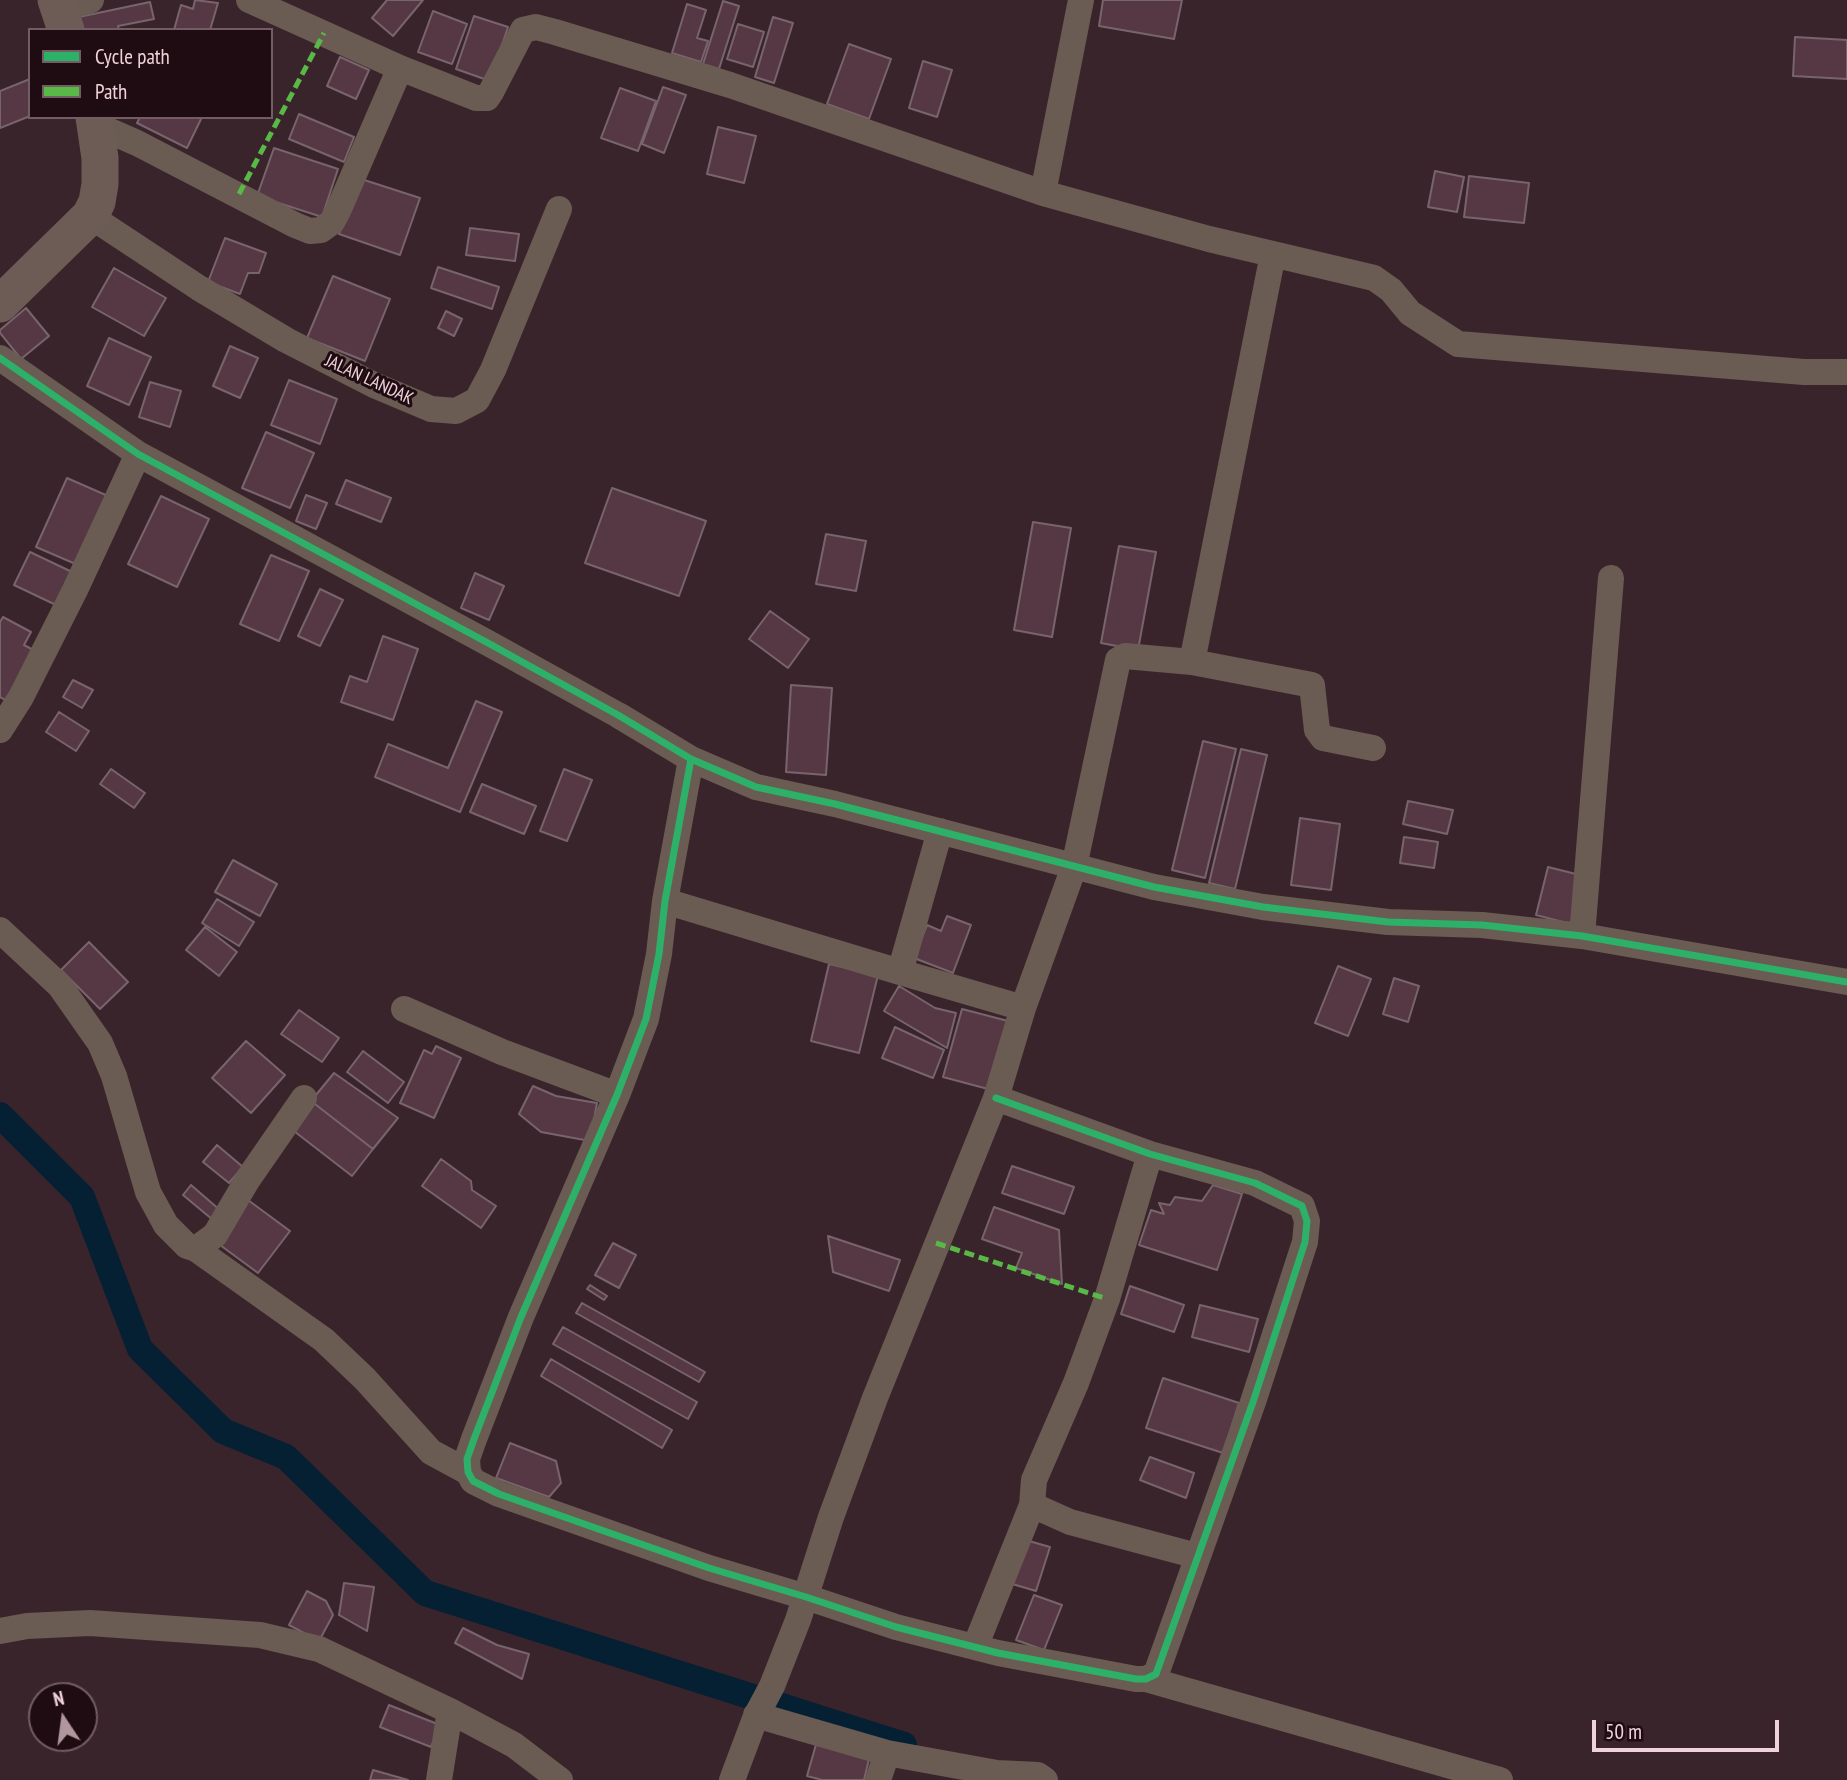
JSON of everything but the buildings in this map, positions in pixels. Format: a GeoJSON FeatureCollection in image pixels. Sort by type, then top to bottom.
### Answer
{"type":"FeatureCollection","features":[{"type":"Feature","properties":{"kind":"street"},"geometry":{"type":"LineString","coordinates":[[248,0],[400,68],[469,96],[487,98],[523,30],[536,27],[730,85],[1043,193],[1209,239],[1374,278],[1391,290],[1410,313],[1458,344],[1804,372],[1847,372]]}},
{"type":"Feature","properties":{"kind":"street"},"geometry":{"type":"LineString","coordinates":[[1043,193],[1081,0]]}},
{"type":"Feature","properties":{"kind":"street"},"geometry":{"type":"LineString","coordinates":[[95,121],[295,225],[310,231],[321,230],[332,222],[338,211],[400,68]]}},
{"type":"Feature","properties":{"kind":"street"},"geometry":{"type":"LineString","coordinates":[[0,304],[90,216],[97,202],[100,184],[95,121]]}},
{"type":"Feature","properties":{"kind":"street","name":"JALAN LANDAK"},"geometry":{"type":"LineString","coordinates":[[90,216],[199,288],[286,340],[431,409],[456,411],[477,400],[493,370],[559,209]]}},
{"type":"Feature","properties":{"kind":"street"},"geometry":{"type":"LineString","coordinates":[[1192,662],[1273,254]]}},
{"type":"Feature","properties":{"kind":"street"},"geometry":{"type":"LineString","coordinates":[[0,358],[138,454],[488,643],[691,759],[756,787],[940,831],[1154,887],[1263,907],[1388,922],[1482,926],[1581,936],[1847,982]]}},
{"type":"Feature","properties":{"kind":"street"},"geometry":{"type":"LineString","coordinates":[[0,730],[75,590],[138,454]]}},
{"type":"Feature","properties":{"kind":"street"},"geometry":{"type":"LineString","coordinates":[[1581,936],[1611,578]]}},
{"type":"Feature","properties":{"kind":"street"},"geometry":{"type":"LineString","coordinates":[[732,1780],[756,1715],[772,1686],[802,1609],[831,1517],[875,1398],[996,1098],[1023,1008],[1074,867],[1118,660],[1125,656],[1192,662],[1312,685],[1317,730],[1323,738],[1373,748]]}},
{"type":"Feature","properties":{"kind":"street"},"geometry":{"type":"LineString","coordinates":[[691,759],[646,1019],[617,1095],[516,1329],[474,1439],[467,1460],[468,1472],[473,1481],[499,1494],[709,1568],[802,1609],[896,1627],[1099,1673],[1146,1679],[1500,1780]]}},
{"type":"Feature","properties":{"kind":"street"},"geometry":{"type":"LineString","coordinates":[[900,972],[940,831]]}},
{"type":"Feature","properties":{"kind":"street"},"geometry":{"type":"LineString","coordinates":[[665,901],[1023,1008]]}},
{"type":"Feature","properties":{"kind":"street"},"geometry":{"type":"LineString","coordinates":[[0,930],[60,986],[100,1043],[114,1076],[148,1192],[166,1226],[187,1246],[196,1249],[324,1340],[365,1379],[431,1452],[468,1472]]}},
{"type":"Feature","properties":{"kind":"street"},"geometry":{"type":"LineString","coordinates":[[404,1009],[502,1052],[617,1095]]}},
{"type":"Feature","properties":{"kind":"street"},"geometry":{"type":"LineString","coordinates":[[196,1249],[215,1235],[248,1179],[304,1098]]}},
{"type":"Feature","properties":{"kind":"street"},"geometry":{"type":"LineString","coordinates":[[996,1098],[1150,1154],[1255,1183],[1302,1206],[1307,1221],[1305,1242],[1253,1402],[1164,1654],[1156,1674],[1146,1679]]}},
{"type":"Feature","properties":{"kind":"street"},"geometry":{"type":"LineString","coordinates":[[975,1647],[1032,1505],[1034,1480],[1076,1383],[1107,1299],[1150,1154]]}},
{"type":"Feature","properties":{"kind":"street"},"geometry":{"type":"LineString","coordinates":[[1032,1505],[1070,1522],[1197,1556]]}},
{"type":"Feature","properties":{"kind":"street"},"geometry":{"type":"LineString","coordinates":[[0,1631],[27,1626],[90,1623],[260,1634],[319,1649],[450,1711],[514,1745],[560,1780]]}},
{"type":"Feature","properties":{"kind":"street"},"geometry":{"type":"LineString","coordinates":[[439,1780],[450,1711]]}},
{"type":"Feature","properties":{"kind":"street"},"geometry":{"type":"LineString","coordinates":[[756,1715],[887,1753],[996,1777],[1038,1775],[1045,1780]]}},
{"type":"Feature","properties":{"kind":"street"},"geometry":{"type":"LineString","coordinates":[[878,1780],[887,1753]]}},
{"type":"Feature","properties":{"kind":"waterway"},"geometry":{"type":"LineString","coordinates":[[0,1115],[82,1197],[140,1349],[223,1431],[286,1457],[425,1593],[904,1745]]}},
{"type":"Feature","properties":{"kind":"marked path"},"geometry":{"type":"LineString","coordinates":[[239,194],[324,33]]}},
{"type":"Feature","properties":{"kind":"marked path"},"geometry":{"type":"LineString","coordinates":[[936,1243],[1107,1299]]}},
{"type":"Feature","properties":{"kind":"cycle path"},"geometry":{"type":"LineString","coordinates":[[0,358],[138,454],[488,643],[691,759],[756,787],[835,804],[1154,887],[1263,907],[1388,922],[1482,925],[1582,936],[1847,982]]}},
{"type":"Feature","properties":{"kind":"cycle path"},"geometry":{"type":"LineString","coordinates":[[691,759],[646,1019],[617,1095],[521,1317],[474,1439],[467,1459],[468,1472],[473,1481],[499,1494],[709,1568],[896,1627],[998,1653],[1136,1679],[1146,1679],[1156,1674],[1253,1402],[1305,1242],[1307,1221],[1302,1206],[1255,1183],[1150,1154],[996,1098]]}}]}
